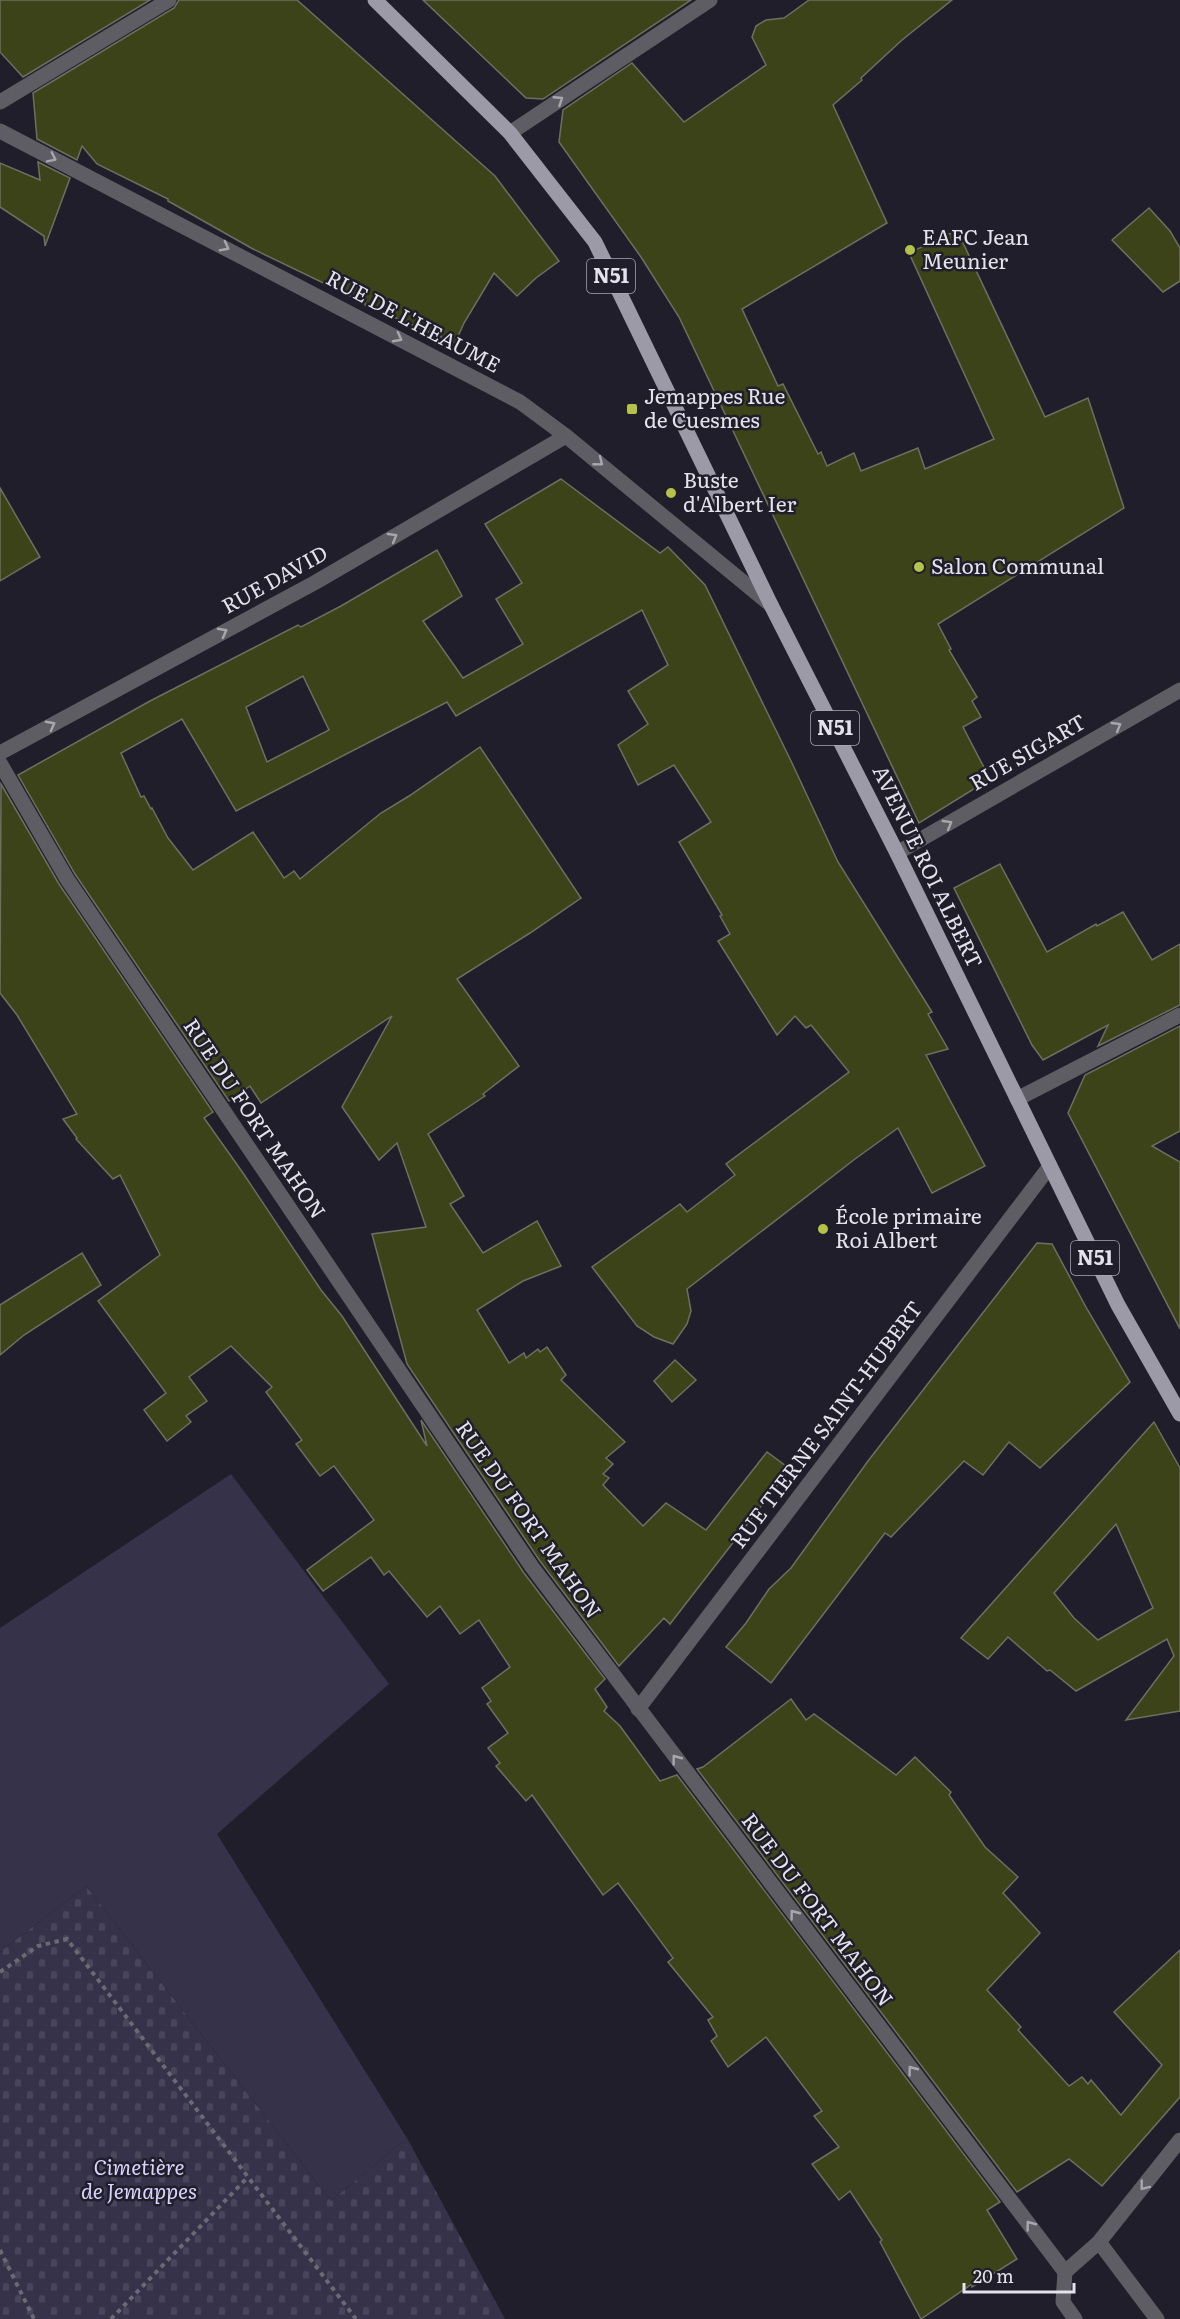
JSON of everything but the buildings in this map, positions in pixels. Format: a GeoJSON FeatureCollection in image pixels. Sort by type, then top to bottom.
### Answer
{"type":"FeatureCollection","features":[{"type":"Feature","properties":{"kind":"main road","name":"AVENUE ROI ALBERT"},"geometry":{"type":"LineString","coordinates":[[375,0],[510,133],[595,242],[771,604],[897,853],[1118,1305],[1180,1414]]}},
{"type":"Feature","properties":{"kind":"street"},"geometry":{"type":"LineString","coordinates":[[0,102],[169,0]]}},
{"type":"Feature","properties":{"kind":"street"},"geometry":{"type":"LineString","coordinates":[[510,133],[710,0]]}},
{"type":"Feature","properties":{"kind":"street","name":"RUE DE L'HEAUME"},"geometry":{"type":"LineString","coordinates":[[0,131],[520,402],[566,436],[771,604]]}},
{"type":"Feature","properties":{"kind":"street","name":"RUE DAVID"},"geometry":{"type":"LineString","coordinates":[[0,753],[316,582],[566,436]]}},
{"type":"Feature","properties":{"kind":"street","name":"RUE SIGART"},"geometry":{"type":"LineString","coordinates":[[897,853],[1180,690]]}},
{"type":"Feature","properties":{"kind":"street","name":"RUE DU FORT MAHON"},"geometry":{"type":"LineString","coordinates":[[0,763],[67,879],[532,1567],[1065,2272]]}},
{"type":"Feature","properties":{"kind":"street"},"geometry":{"type":"LineString","coordinates":[[1017,1099],[1180,1015]]}},
{"type":"Feature","properties":{"kind":"street","name":"RUE TIERNE SAINT-HUBERT"},"geometry":{"type":"LineString","coordinates":[[638,1709],[1050,1166]]}},
{"type":"Feature","properties":{"kind":"street"},"geometry":{"type":"LineString","coordinates":[[1076,2319],[1063,2302],[1065,2272],[1099,2242],[1180,2140]]}},
{"type":"Feature","properties":{"kind":"street"},"geometry":{"type":"LineString","coordinates":[[1099,2242],[1157,2319]]}},
{"type":"Feature","properties":{"kind":"path"},"geometry":{"type":"LineString","coordinates":[[0,1972],[38,1946],[67,1939],[356,2319]]}},
{"type":"Feature","properties":{"kind":"path"},"geometry":{"type":"LineString","coordinates":[[111,2319],[248,2177]]}},
{"type":"Feature","properties":{"kind":"path"},"geometry":{"type":"LineString","coordinates":[[0,2250],[34,2319]]}},
{"type":"Feature","properties":{"kind":"green space"},"geometry":{"type":"Polygon","coordinates":[[[231,1474],[389,1684],[217,1834],[407,2138],[331,2201],[86,1886],[0,1952],[0,1628],[231,1474]]]}},
{"type":"Feature","properties":{"kind":"green space","name":"Cimetière de Jemappes"},"geometry":{"type":"Polygon","coordinates":[[[86,1886],[331,2201],[407,2138],[505,2319],[0,2319],[0,1952],[86,1886]]]}},
{"type":"Feature","properties":{"kind":"place","name":"EAFC Jean Meunier"},"geometry":{"type":"Point","coordinates":[910,250]}},
{"type":"Feature","properties":{"kind":"place","name":"Jemappes Rue de Cuesmes"},"geometry":{"type":"Point","coordinates":[632,409]}},
{"type":"Feature","properties":{"kind":"place","name":"Buste d'Albert Ier"},"geometry":{"type":"Point","coordinates":[671,493]}},
{"type":"Feature","properties":{"kind":"place","name":"Salon Communal"},"geometry":{"type":"Point","coordinates":[919,567]}},
{"type":"Feature","properties":{"kind":"place","name":"École primaire Roi Albert"},"geometry":{"type":"Point","coordinates":[823,1229]}}]}
